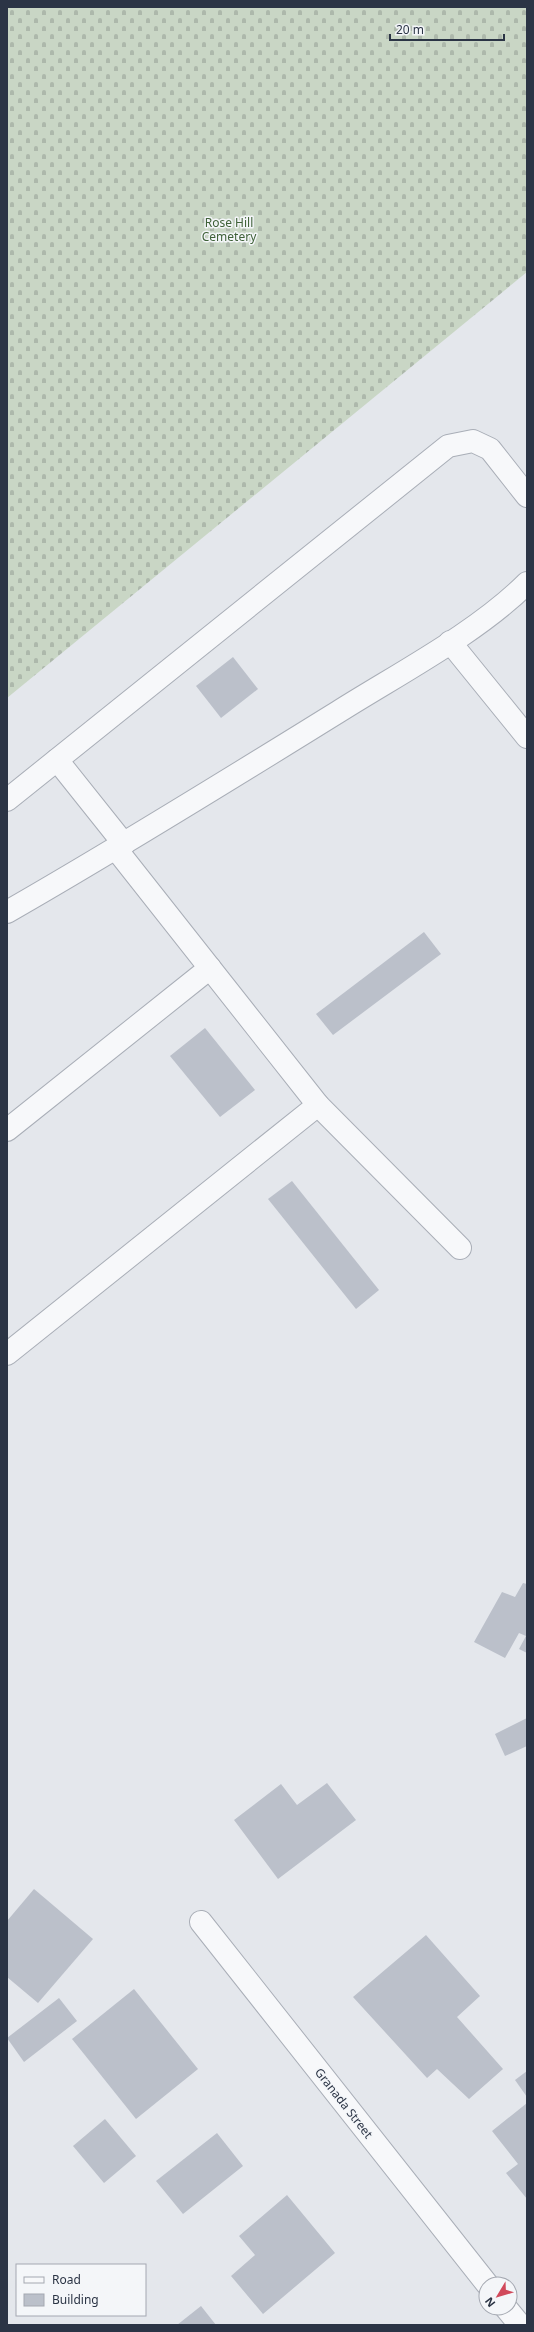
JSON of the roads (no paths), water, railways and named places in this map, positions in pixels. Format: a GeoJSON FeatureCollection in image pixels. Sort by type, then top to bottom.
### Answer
{"type":"FeatureCollection","features":[{"type":"Feature","properties":{"kind":"street"},"geometry":{"type":"LineString","coordinates":[[7,800],[448,446],[474,441],[490,449],[527,496]]}},
{"type":"Feature","properties":{"kind":"street"},"geometry":{"type":"LineString","coordinates":[[7,912],[120,847],[450,642],[514,596],[527,583]]}},
{"type":"Feature","properties":{"kind":"street"},"geometry":{"type":"LineString","coordinates":[[450,642],[527,737]]}},
{"type":"Feature","properties":{"kind":"street"},"geometry":{"type":"LineString","coordinates":[[57,760],[210,968],[318,1105],[460,1248]]}},
{"type":"Feature","properties":{"kind":"street"},"geometry":{"type":"LineString","coordinates":[[7,1130],[210,968]]}},
{"type":"Feature","properties":{"kind":"street"},"geometry":{"type":"LineString","coordinates":[[7,1354],[318,1105]]}},
{"type":"Feature","properties":{"kind":"street","name":"Granada Street"},"geometry":{"type":"LineString","coordinates":[[201,1922],[481,2276]]}},
{"type":"Feature","properties":{"kind":"street"},"geometry":{"type":"LineString","coordinates":[[513,2316],[520,2325]]}},
{"type":"Feature","properties":{"kind":"park label","name":"Rose Hill Cemetery"},"geometry":{"type":"Point","coordinates":[229,229]}}]}
